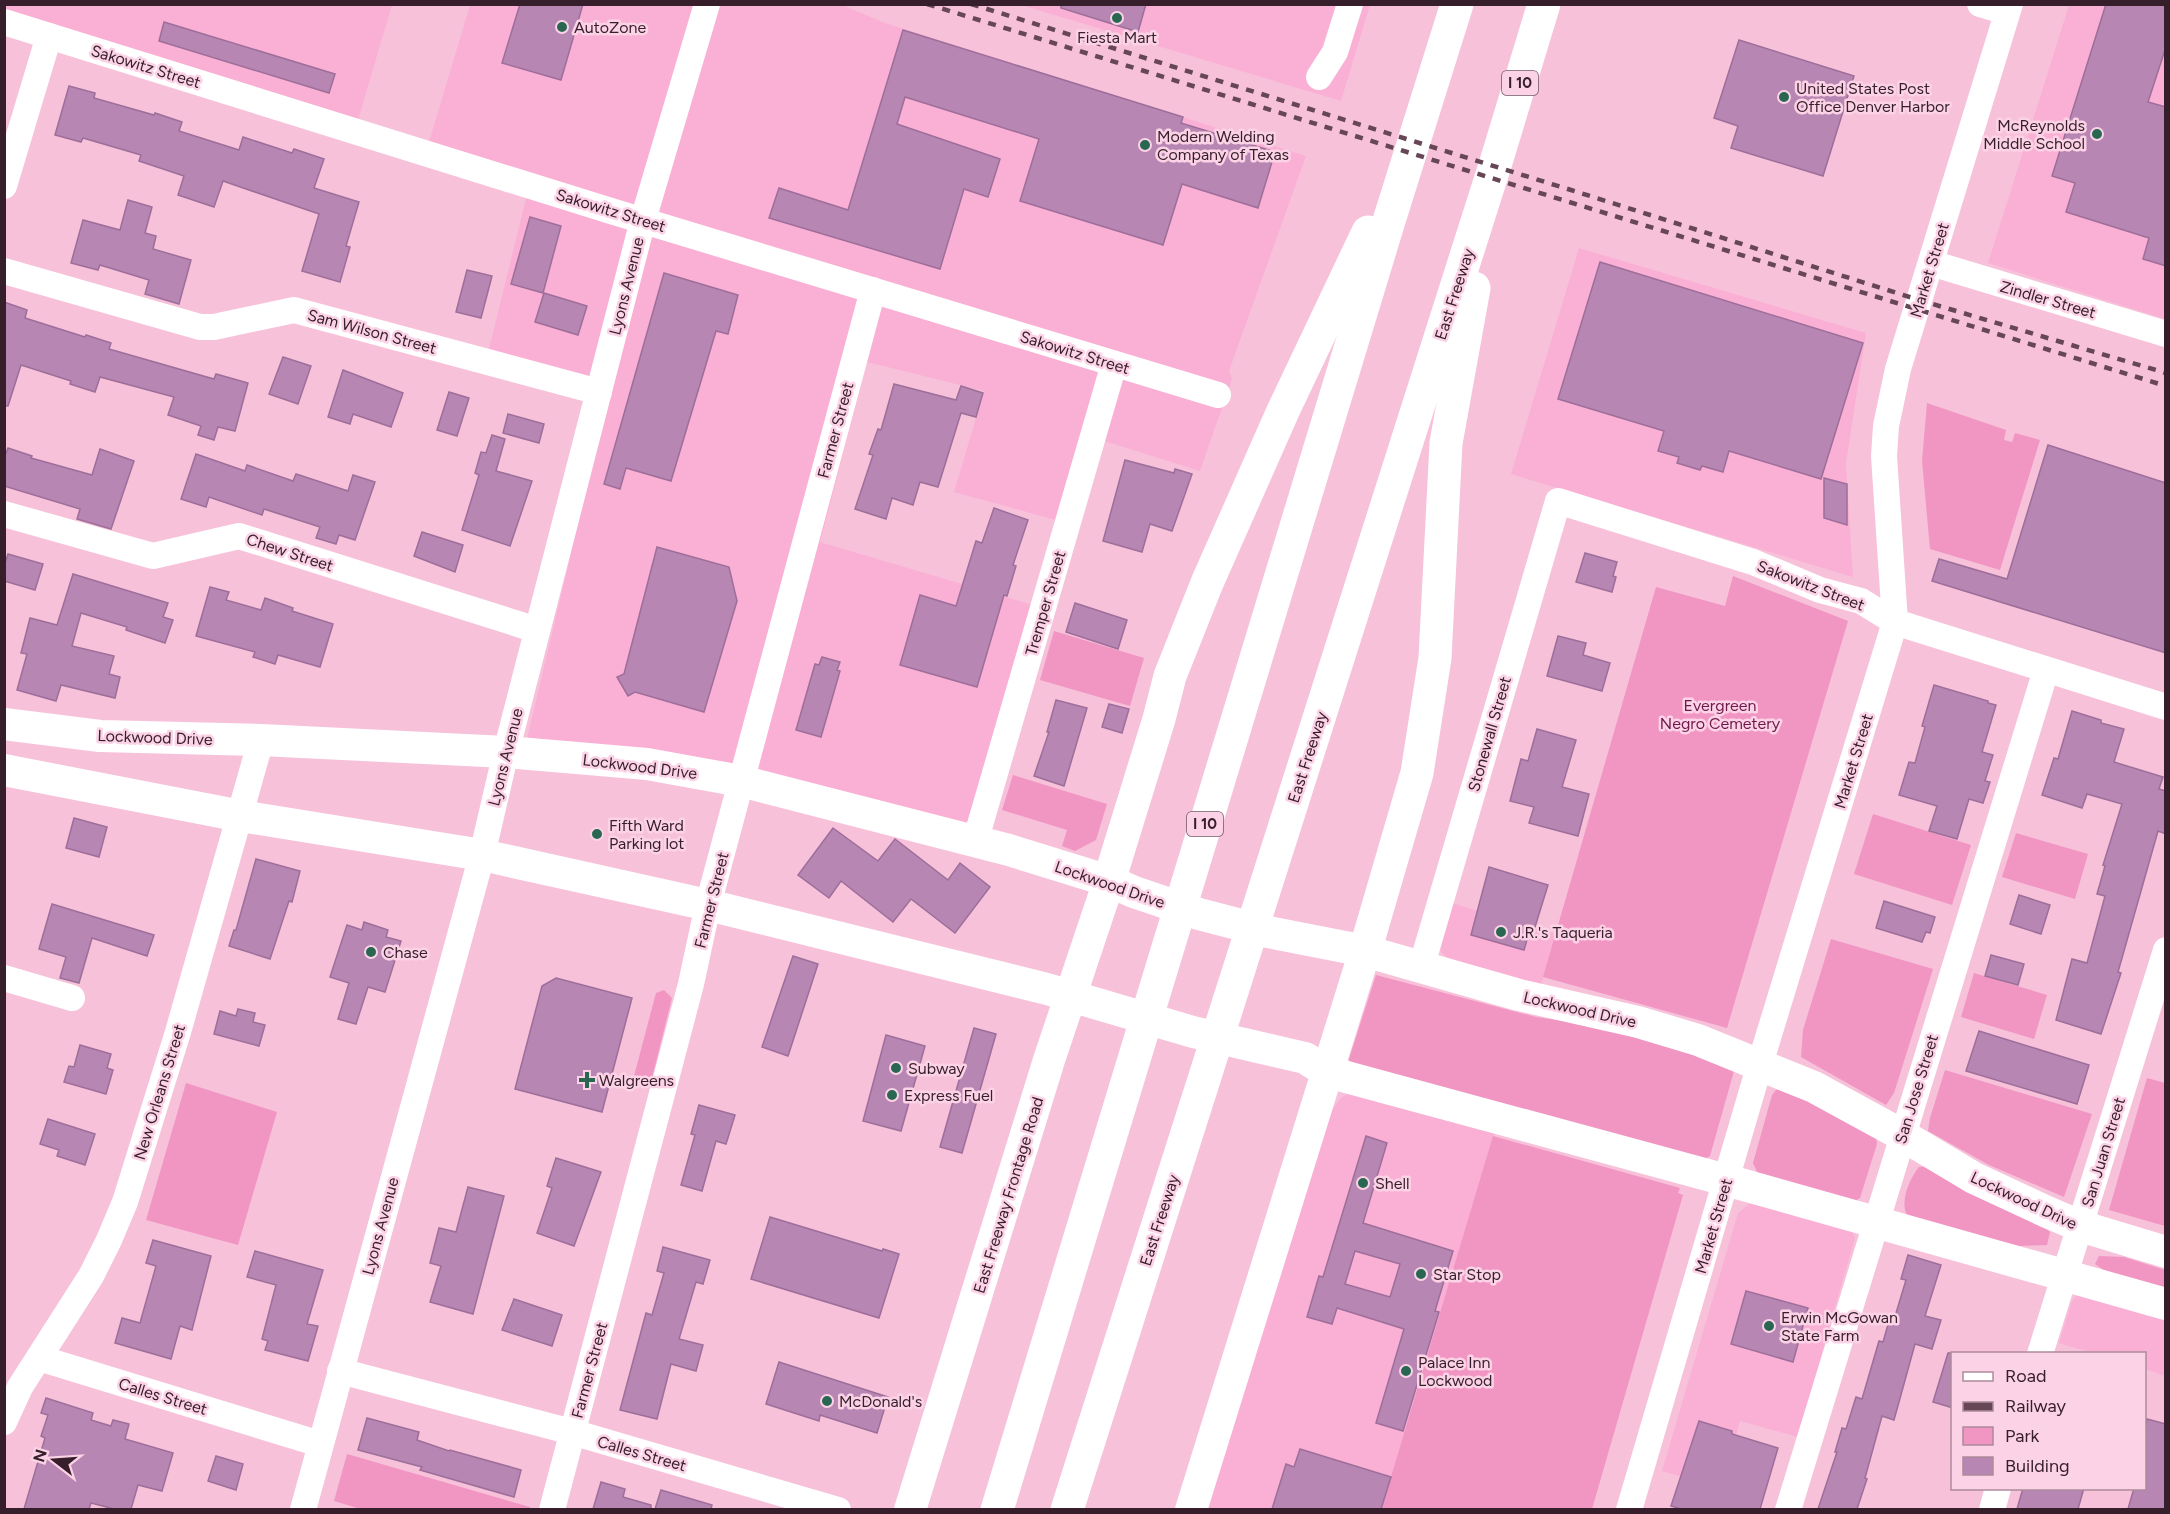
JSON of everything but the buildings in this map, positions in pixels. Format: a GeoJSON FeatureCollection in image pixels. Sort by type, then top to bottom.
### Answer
{"type":"FeatureCollection","features":[{"type":"Feature","properties":{"kind":"highway","name":"I 10"},"geometry":{"type":"LineString","coordinates":[[997,1509],[1414,138],[1457,4]]}},
{"type":"Feature","properties":{"kind":"highway","name":"East Freeway"},"geometry":{"type":"LineString","coordinates":[[1068,1509],[1496,162],[1544,4]]}},
{"type":"Feature","properties":{"kind":"highway"},"geometry":{"type":"LineString","coordinates":[[1122,886],[1155,730],[1170,676],[1207,583],[1283,411],[1414,138]]}},
{"type":"Feature","properties":{"kind":"highway"},"geometry":{"type":"LineString","coordinates":[[1365,951],[1417,773],[1435,658],[1446,443],[1496,162]]}},
{"type":"Feature","properties":{"kind":"main road","name":"Lockwood Drive"},"geometry":{"type":"LineString","coordinates":[[4,724],[100,736],[261,740],[506,752],[647,764],[741,781],[975,842],[1122,886],[1199,914],[1365,951],[1519,995],[1648,1025],[1698,1040],[1814,1088],[1902,1135],[1929,1154],[1974,1178],[2080,1226],[2166,1252]]}},
{"type":"Feature","properties":{"kind":"main road"},"geometry":{"type":"LineString","coordinates":[[4,770],[241,816],[482,855],[708,904],[1086,1000],[1193,1032],[1305,1058],[1328,1072],[1726,1180],[2166,1304]]}},
{"type":"Feature","properties":{"kind":"main road","name":"East Freeway Frontage Road"},"geometry":{"type":"LineString","coordinates":[[910,1509],[1049,1060],[1086,1000],[1122,886]]}},
{"type":"Feature","properties":{"kind":"main road"},"geometry":{"type":"LineString","coordinates":[[1191,1509],[1365,951]]}},
{"type":"Feature","properties":{"kind":"street","name":"Lyons Avenue"},"geometry":{"type":"LineString","coordinates":[[303,1509],[482,855],[506,752],[643,220],[707,4]]}},
{"type":"Feature","properties":{"kind":"street"},"geometry":{"type":"LineString","coordinates":[[1319,76],[1335,52],[1350,4]]}},
{"type":"Feature","properties":{"kind":"street"},"geometry":{"type":"LineString","coordinates":[[1980,4],[2008,8]]}},
{"type":"Feature","properties":{"kind":"street","name":"Market Street"},"geometry":{"type":"LineString","coordinates":[[1629,1509],[1760,1064],[1895,622],[1884,456],[1886,426],[1898,369],[2008,8]]}},
{"type":"Feature","properties":{"kind":"street","name":"Sakowitz Street"},"geometry":{"type":"LineString","coordinates":[[4,22],[1218,395]]}},
{"type":"Feature","properties":{"kind":"street"},"geometry":{"type":"LineString","coordinates":[[4,186],[49,36]]}},
{"type":"Feature","properties":{"kind":"street","name":"Zindler Street"},"geometry":{"type":"LineString","coordinates":[[1930,263],[2166,334]]}},
{"type":"Feature","properties":{"kind":"street","name":"Sam Wilson Street"},"geometry":{"type":"LineString","coordinates":[[4,272],[200,327],[214,327],[294,310],[599,392]]}},
{"type":"Feature","properties":{"kind":"street","name":"Farmer Street"},"geometry":{"type":"LineString","coordinates":[[552,1509],[688,995],[708,904],[741,781],[750,756],[873,290]]}},
{"type":"Feature","properties":{"kind":"street","name":"Tremper Street"},"geometry":{"type":"LineString","coordinates":[[975,842],[1114,364]]}},
{"type":"Feature","properties":{"kind":"street","name":"Sakowitz Street"},"geometry":{"type":"LineString","coordinates":[[1558,501],[1753,562],[1820,590],[1861,601],[1895,622],[2166,707]]}},
{"type":"Feature","properties":{"kind":"street","name":"Stonewall Street"},"geometry":{"type":"LineString","coordinates":[[1421,968],[1558,501]]}},
{"type":"Feature","properties":{"kind":"street","name":"Chew Street"},"geometry":{"type":"LineString","coordinates":[[4,514],[153,556],[239,536],[537,630]]}},
{"type":"Feature","properties":{"kind":"street","name":"San Jose Street"},"geometry":{"type":"LineString","coordinates":[[1788,1509],[2046,670]]}},
{"type":"Feature","properties":{"kind":"street","name":"New Orleans Street"},"geometry":{"type":"LineString","coordinates":[[4,1422],[20,1388],[91,1276],[125,1202],[178,1032],[261,740]]}},
{"type":"Feature","properties":{"kind":"street","name":"San Juan Street"},"geometry":{"type":"LineString","coordinates":[[2040,1352],[2166,950]]}},
{"type":"Feature","properties":{"kind":"street"},"geometry":{"type":"LineString","coordinates":[[4,978],[72,998]]}},
{"type":"Feature","properties":{"kind":"street","name":"Calles Street"},"geometry":{"type":"LineString","coordinates":[[39,1358],[320,1444]]}},
{"type":"Feature","properties":{"kind":"street","name":"Calles Street"},"geometry":{"type":"LineString","coordinates":[[340,1371],[572,1432],[776,1501],[838,1509]]}},
{"type":"Feature","properties":{"kind":"street"},"geometry":{"type":"LineString","coordinates":[[1992,1509],[1997,1490]]}},
{"type":"Feature","properties":{"kind":"shaded area"},"geometry":{"type":"Polygon","coordinates":[[[840,4],[885,23],[1306,156],[1229,371],[1232,379],[1200,471],[1082,434],[1056,520],[954,492],[984,391],[867,362],[820,542],[1033,605],[966,831],[526,743],[611,385],[488,353],[532,174],[429,142],[470,5],[840,4]]]}},
{"type":"Feature","properties":{"kind":"shaded area"},"geometry":{"type":"Polygon","coordinates":[[[4,5],[392,5],[358,120],[5,10],[4,5]]]}},
{"type":"Feature","properties":{"kind":"shaded area"},"geometry":{"type":"Polygon","coordinates":[[[1021,5],[1370,5],[1341,101],[1021,5]]]}},
{"type":"Feature","properties":{"kind":"shaded area","name":"McReynolds Middle School"},"geometry":{"type":"Polygon","coordinates":[[[2069,5],[2165,5],[2165,319],[1988,263],[2069,5]]]}},
{"type":"Feature","properties":{"kind":"shaded area"},"geometry":{"type":"Polygon","coordinates":[[[1579,248],[1866,333],[1846,463],[1853,577],[1511,474],[1579,248]]]}},
{"type":"Feature","properties":{"kind":"shaded area"},"geometry":{"type":"Polygon","coordinates":[[[1448,902],[1556,934],[1541,985],[1449,959],[1442,953],[1438,945],[1448,902]]]}},
{"type":"Feature","properties":{"kind":"shaded area"},"geometry":{"type":"Polygon","coordinates":[[[1353,1091],[1496,1128],[1381,1509],[1207,1510],[1327,1116],[1342,1097],[1353,1091]]]}},
{"type":"Feature","properties":{"kind":"shaded area"},"geometry":{"type":"Polygon","coordinates":[[[1757,1202],[1852,1230],[1855,1238],[1798,1437],[1740,1421],[1721,1488],[1662,1471],[1738,1213],[1749,1204],[1757,1202]]]}},
{"type":"Feature","properties":{"kind":"shaded area"},"geometry":{"type":"Polygon","coordinates":[[[2078,1293],[2165,1315],[2165,1376],[2146,1369],[2146,1352],[2089,1352],[2059,1343],[2072,1301],[2078,1293]]]}},
{"type":"Feature","properties":{"kind":"green space"},"geometry":{"type":"Polygon","coordinates":[[[1927,403],[2006,430],[2004,440],[2012,442],[2015,433],[2040,440],[2000,570],[1930,549],[1922,461],[1927,403]]]}},
{"type":"Feature","properties":{"kind":"green space","name":"Evergreen Negro Cemetery"},"geometry":{"type":"Polygon","coordinates":[[[1733,576],[1848,621],[1727,1028],[1543,977],[1656,587],[1725,606],[1733,576]]]}},
{"type":"Feature","properties":{"kind":"green space"},"geometry":{"type":"Polygon","coordinates":[[[1054,631],[1144,658],[1130,706],[1040,680],[1054,631]]]}},
{"type":"Feature","properties":{"kind":"green space"},"geometry":{"type":"Polygon","coordinates":[[[1013,775],[1107,804],[1096,840],[1075,851],[1062,846],[1067,830],[1002,810],[1013,775]]]}},
{"type":"Feature","properties":{"kind":"green space"},"geometry":{"type":"Polygon","coordinates":[[[1873,814],[1971,845],[1952,905],[1854,874],[1873,814]]]}},
{"type":"Feature","properties":{"kind":"green space"},"geometry":{"type":"Polygon","coordinates":[[[2016,833],[2088,854],[2075,899],[2002,877],[2016,833]]]}},
{"type":"Feature","properties":{"kind":"green space"},"geometry":{"type":"Polygon","coordinates":[[[1831,939],[1933,969],[1894,1093],[1886,1105],[1801,1057],[1803,1030],[1831,939]]]}},
{"type":"Feature","properties":{"kind":"green space"},"geometry":{"type":"Polygon","coordinates":[[[1974,973],[2047,995],[2034,1039],[1961,1017],[1974,973]]]}},
{"type":"Feature","properties":{"kind":"green space"},"geometry":{"type":"Polygon","coordinates":[[[1376,975],[1536,1017],[1579,1023],[1653,1039],[1734,1071],[1710,1156],[1703,1160],[1350,1063],[1349,1059],[1376,975]]]}},
{"type":"Feature","properties":{"kind":"green space"},"geometry":{"type":"Polygon","coordinates":[[[664,990],[672,998],[652,1078],[647,1085],[638,1083],[634,1076],[656,993],[664,990]]]}},
{"type":"Feature","properties":{"kind":"green space"},"geometry":{"type":"Polygon","coordinates":[[[1945,1070],[2092,1114],[2064,1197],[1989,1165],[1928,1131],[1945,1070]]]}},
{"type":"Feature","properties":{"kind":"green space"},"geometry":{"type":"Polygon","coordinates":[[[2147,1078],[2165,1083],[2165,1226],[2109,1210],[2147,1078]]]}},
{"type":"Feature","properties":{"kind":"green space"},"geometry":{"type":"Polygon","coordinates":[[[186,1083],[277,1112],[238,1245],[146,1220],[186,1083]]]}},
{"type":"Feature","properties":{"kind":"green space"},"geometry":{"type":"Polygon","coordinates":[[[1781,1088],[1786,1088],[1876,1137],[1877,1144],[1860,1198],[1855,1201],[1758,1174],[1753,1163],[1772,1095],[1781,1088]]]}},
{"type":"Feature","properties":{"kind":"green space"},"geometry":{"type":"Polygon","coordinates":[[[1493,1136],[1680,1188],[1678,1193],[1683,1195],[1592,1509],[1381,1510],[1493,1136]]]}},
{"type":"Feature","properties":{"kind":"green space"},"geometry":{"type":"Polygon","coordinates":[[[1927,1166],[2044,1226],[2050,1232],[2047,1245],[2018,1246],[1909,1218],[1905,1206],[1906,1192],[1919,1167],[1927,1166]]]}},
{"type":"Feature","properties":{"kind":"green space"},"geometry":{"type":"Polygon","coordinates":[[[2099,1256],[2124,1257],[2165,1270],[2165,1292],[2105,1271],[2095,1264],[2099,1256]]]}},
{"type":"Feature","properties":{"kind":"green space"},"geometry":{"type":"Polygon","coordinates":[[[347,1454],[530,1507],[529,1509],[364,1510],[334,1501],[347,1454]]]}},
{"type":"Feature","properties":{"kind":"railway"},"geometry":{"type":"LineString","coordinates":[[927,4],[2166,386]]}},
{"type":"Feature","properties":{"kind":"railway"},"geometry":{"type":"LineString","coordinates":[[971,4],[1919,300],[2166,373]]}},
{"type":"Feature","properties":{"kind":"place","name":"Fiesta Mart"},"geometry":{"type":"Point","coordinates":[1117,18]}},
{"type":"Feature","properties":{"kind":"place","name":"AutoZone"},"geometry":{"type":"Point","coordinates":[562,27]}},
{"type":"Feature","properties":{"kind":"place","name":"United States Post Office Denver Harbor"},"geometry":{"type":"Point","coordinates":[1784,97]}},
{"type":"Feature","properties":{"kind":"place","name":"McReynolds Middle School"},"geometry":{"type":"Point","coordinates":[2097,134]}},
{"type":"Feature","properties":{"kind":"place","name":"Modern Welding Company of Texas"},"geometry":{"type":"Point","coordinates":[1145,145]}},
{"type":"Feature","properties":{"kind":"place","name":"Fifth Ward Parking lot"},"geometry":{"type":"Point","coordinates":[597,834]}},
{"type":"Feature","properties":{"kind":"place","name":"J.R.'s Taqueria"},"geometry":{"type":"Point","coordinates":[1501,932]}},
{"type":"Feature","properties":{"kind":"place","name":"Chase"},"geometry":{"type":"Point","coordinates":[371,952]}},
{"type":"Feature","properties":{"kind":"place","name":"Subway"},"geometry":{"type":"Point","coordinates":[896,1068]}},
{"type":"Feature","properties":{"kind":"place","name":"Walgreens"},"geometry":{"type":"Point","coordinates":[587,1080]}},
{"type":"Feature","properties":{"kind":"place","name":"Express Fuel"},"geometry":{"type":"Point","coordinates":[892,1095]}},
{"type":"Feature","properties":{"kind":"place","name":"Shell"},"geometry":{"type":"Point","coordinates":[1363,1183]}},
{"type":"Feature","properties":{"kind":"place","name":"Star Stop"},"geometry":{"type":"Point","coordinates":[1421,1274]}},
{"type":"Feature","properties":{"kind":"place","name":"Erwin McGowan State Farm"},"geometry":{"type":"Point","coordinates":[1769,1326]}},
{"type":"Feature","properties":{"kind":"place","name":"Palace Inn Lockwood"},"geometry":{"type":"Point","coordinates":[1406,1371]}},
{"type":"Feature","properties":{"kind":"place","name":"McDonald's"},"geometry":{"type":"Point","coordinates":[827,1401]}}]}
